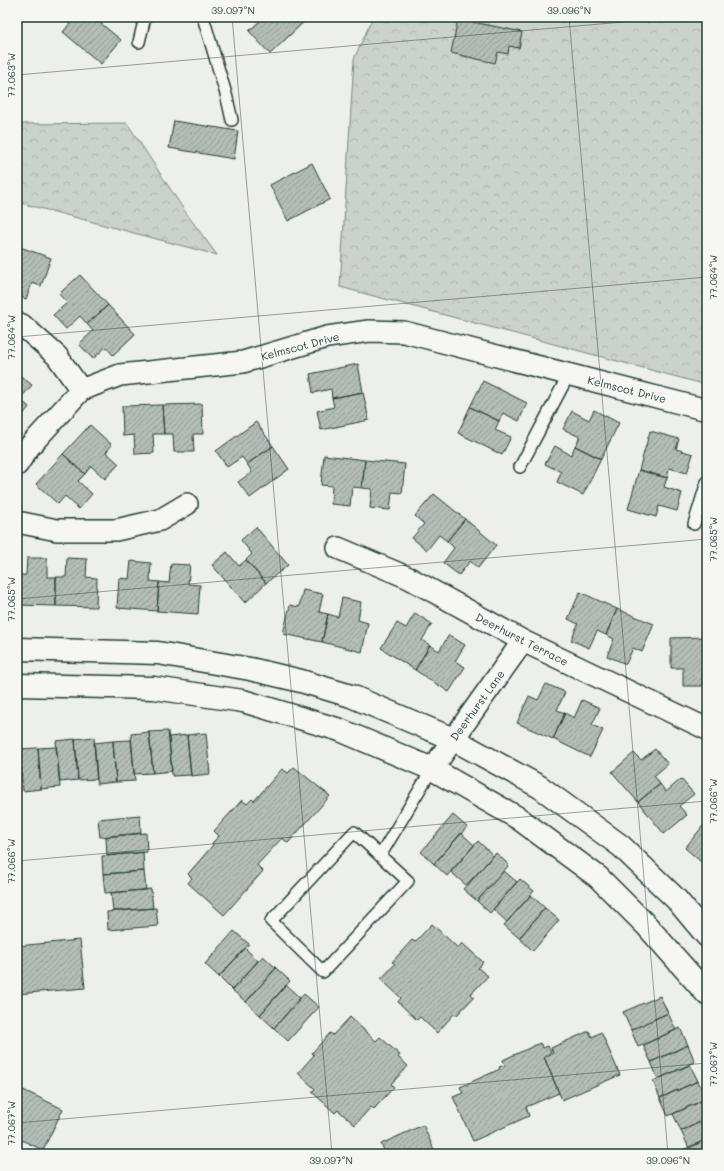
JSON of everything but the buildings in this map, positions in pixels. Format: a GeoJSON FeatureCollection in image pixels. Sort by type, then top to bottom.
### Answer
{"type":"FeatureCollection","features":[{"type":"Feature","properties":{"kind":"street"},"geometry":{"type":"LineString","coordinates":[[17,323],[22,325],[57,356],[81,390]]}},
{"type":"Feature","properties":{"kind":"street","name":"Kelmscot Drive"},"geometry":{"type":"LineString","coordinates":[[17,465],[29,447],[81,390],[120,375],[243,362],[327,337],[369,331],[404,332],[707,410]]}},
{"type":"Feature","properties":{"kind":"street"},"geometry":{"type":"LineString","coordinates":[[17,522],[57,530],[116,530],[160,520],[187,504]]}},
{"type":"Feature","properties":{"kind":"street","name":"Deerhurst Terrace"},"geometry":{"type":"LineString","coordinates":[[338,548],[409,578],[523,642],[707,729]]}},
{"type":"Feature","properties":{"kind":"street","name":"Deerhurst Lane"},"geometry":{"type":"LineString","coordinates":[[432,770],[523,642]]}},
{"type":"Feature","properties":{"kind":"street"},"geometry":{"type":"LineString","coordinates":[[17,649],[158,653],[250,669],[301,681],[351,696],[453,739],[540,787],[621,846],[676,899],[707,936]]}},
{"type":"Feature","properties":{"kind":"street"},"geometry":{"type":"LineString","coordinates":[[17,685],[154,688],[243,701],[340,730],[432,770],[518,818],[598,877],[647,926],[707,994]]}},
{"type":"Feature","properties":{"kind":"lane"},"geometry":{"type":"LineString","coordinates":[[139,42],[145,17]]}},
{"type":"Feature","properties":{"kind":"lane"},"geometry":{"type":"LineString","coordinates":[[203,17],[226,94],[232,120]]}},
{"type":"Feature","properties":{"kind":"lane"},"geometry":{"type":"LineString","coordinates":[[520,467],[569,374]]}},
{"type":"Feature","properties":{"kind":"lane"},"geometry":{"type":"LineString","coordinates":[[694,524],[707,482]]}},
{"type":"Feature","properties":{"kind":"lane"},"geometry":{"type":"LineString","coordinates":[[380,856],[432,770]]}},
{"type":"Feature","properties":{"kind":"lane"},"geometry":{"type":"LineString","coordinates":[[354,832],[380,856],[408,881],[323,972],[270,922],[354,832]]}},
{"type":"Feature","properties":{"kind":"green space"},"geometry":{"type":"Polygon","coordinates":[[[373,17],[707,17],[707,385],[340,287],[354,59],[373,17]]]}},
{"type":"Feature","properties":{"kind":"green space"},"geometry":{"type":"Polygon","coordinates":[[[127,123],[186,213],[217,255],[17,202],[17,124],[127,123]]]}}]}
